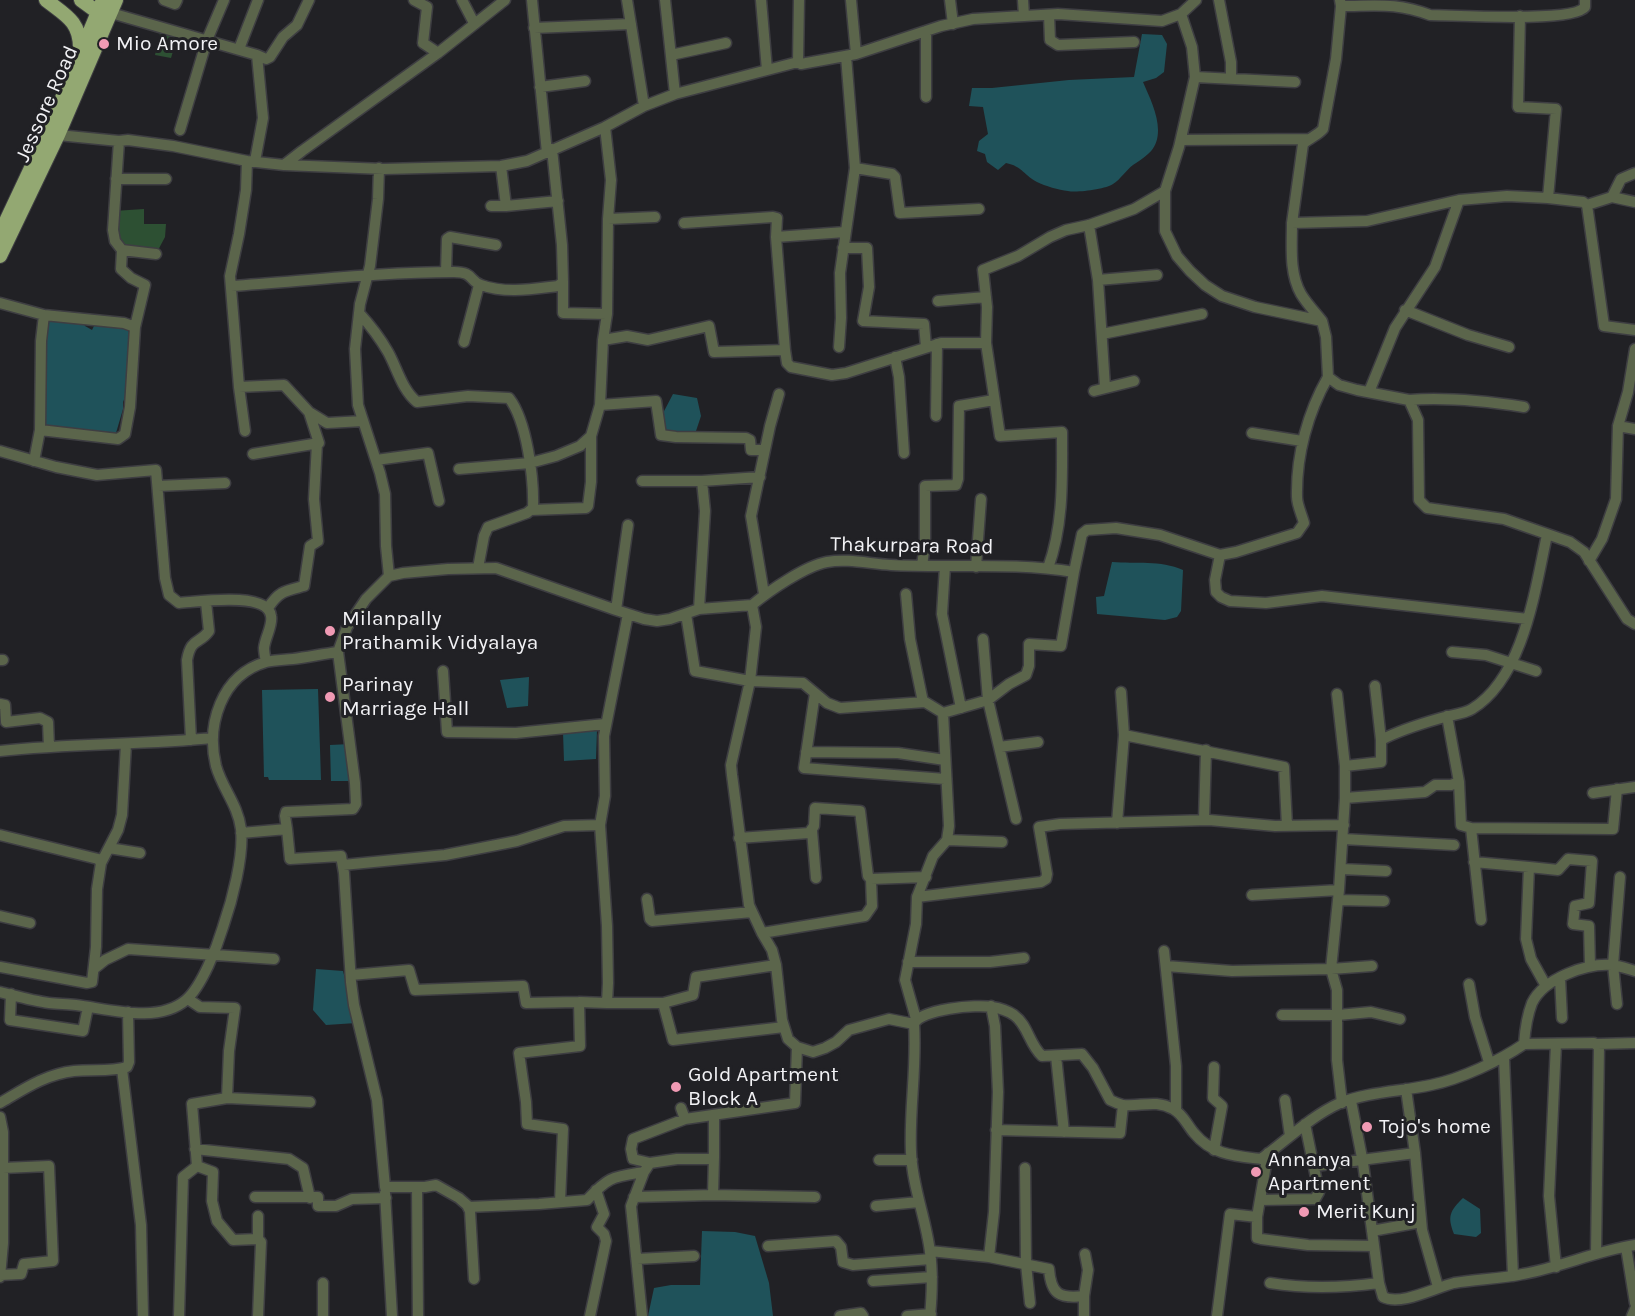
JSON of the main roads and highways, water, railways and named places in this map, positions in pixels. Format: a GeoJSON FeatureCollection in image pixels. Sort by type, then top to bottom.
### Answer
{"type":"FeatureCollection","features":[{"type":"Feature","properties":{"kind":"main road"},"geometry":{"type":"LineString","coordinates":[[46,0],[75,25],[79,33],[80,53]]}},
{"type":"Feature","properties":{"kind":"main road"},"geometry":{"type":"LineString","coordinates":[[81,0],[107,9]]}},
{"type":"Feature","properties":{"kind":"main road","name":"Jessore Road"},"geometry":{"type":"LineString","coordinates":[[0,234],[48,132],[80,53],[107,9]]}},
{"type":"Feature","properties":{"kind":"main road","name":"Jessore Road"},"geometry":{"type":"LineString","coordinates":[[0,256],[58,135],[107,9]]}},
{"type":"Feature","properties":{"kind":"water"},"geometry":{"type":"Polygon","coordinates":[[[1142,34],[1162,35],[1167,44],[1164,72],[1156,78],[1143,82],[1155,111],[1158,137],[1151,151],[1130,167],[1119,180],[1104,187],[1084,191],[1056,189],[1037,182],[1011,164],[1006,163],[998,170],[987,162],[985,154],[977,151],[979,141],[988,134],[983,107],[969,106],[972,88],[1134,77],[1142,34]]]}},
{"type":"Feature","properties":{"kind":"water"},"geometry":{"type":"Polygon","coordinates":[[[48,319],[83,321],[85,326],[92,330],[96,322],[127,328],[132,338],[127,393],[116,433],[42,428],[40,424],[48,319]]]}},
{"type":"Feature","properties":{"kind":"water"},"geometry":{"type":"Polygon","coordinates":[[[673,394],[697,398],[701,416],[695,434],[667,433],[661,417],[673,394]]]}},
{"type":"Feature","properties":{"kind":"water"},"geometry":{"type":"Polygon","coordinates":[[[1112,562],[1157,564],[1183,570],[1181,611],[1177,617],[1165,620],[1097,614],[1096,597],[1104,596],[1112,562]]]}},
{"type":"Feature","properties":{"kind":"water"},"geometry":{"type":"Polygon","coordinates":[[[529,677],[528,706],[507,708],[500,680],[529,677]]]}},
{"type":"Feature","properties":{"kind":"water"},"geometry":{"type":"Polygon","coordinates":[[[318,689],[321,780],[269,780],[268,777],[264,777],[262,690],[318,689]]]}},
{"type":"Feature","properties":{"kind":"water"},"geometry":{"type":"Polygon","coordinates":[[[597,729],[596,759],[564,761],[563,732],[597,729]]]}},
{"type":"Feature","properties":{"kind":"water"},"geometry":{"type":"Polygon","coordinates":[[[351,744],[352,781],[331,781],[330,745],[351,744]]]}},
{"type":"Feature","properties":{"kind":"water"},"geometry":{"type":"Polygon","coordinates":[[[316,969],[343,971],[356,1023],[326,1025],[313,1010],[316,969]]]}},
{"type":"Feature","properties":{"kind":"water"},"geometry":{"type":"Polygon","coordinates":[[[1463,1198],[1480,1209],[1481,1233],[1476,1237],[1454,1234],[1452,1228],[1451,1214],[1463,1198]]]}},
{"type":"Feature","properties":{"kind":"water"},"geometry":{"type":"Polygon","coordinates":[[[702,1231],[735,1232],[755,1236],[769,1283],[773,1316],[648,1316],[654,1288],[671,1285],[700,1285],[702,1231]]]}},
{"type":"Feature","properties":{"kind":"place","name":"Mio Amore"},"geometry":{"type":"Point","coordinates":[104,44]}},
{"type":"Feature","properties":{"kind":"place","name":"Milanpally Prathamik Vidyalaya"},"geometry":{"type":"Point","coordinates":[330,631]}},
{"type":"Feature","properties":{"kind":"place","name":"Parinay Marriage Hall"},"geometry":{"type":"Point","coordinates":[330,697]}},
{"type":"Feature","properties":{"kind":"place","name":"Gold Apartment Block A"},"geometry":{"type":"Point","coordinates":[676,1087]}},
{"type":"Feature","properties":{"kind":"place","name":"Tojo's home"},"geometry":{"type":"Point","coordinates":[1367,1127]}},
{"type":"Feature","properties":{"kind":"place","name":"Annanya Apartment"},"geometry":{"type":"Point","coordinates":[1256,1172]}},
{"type":"Feature","properties":{"kind":"place","name":"Merit Kunj"},"geometry":{"type":"Point","coordinates":[1304,1212]}}]}
